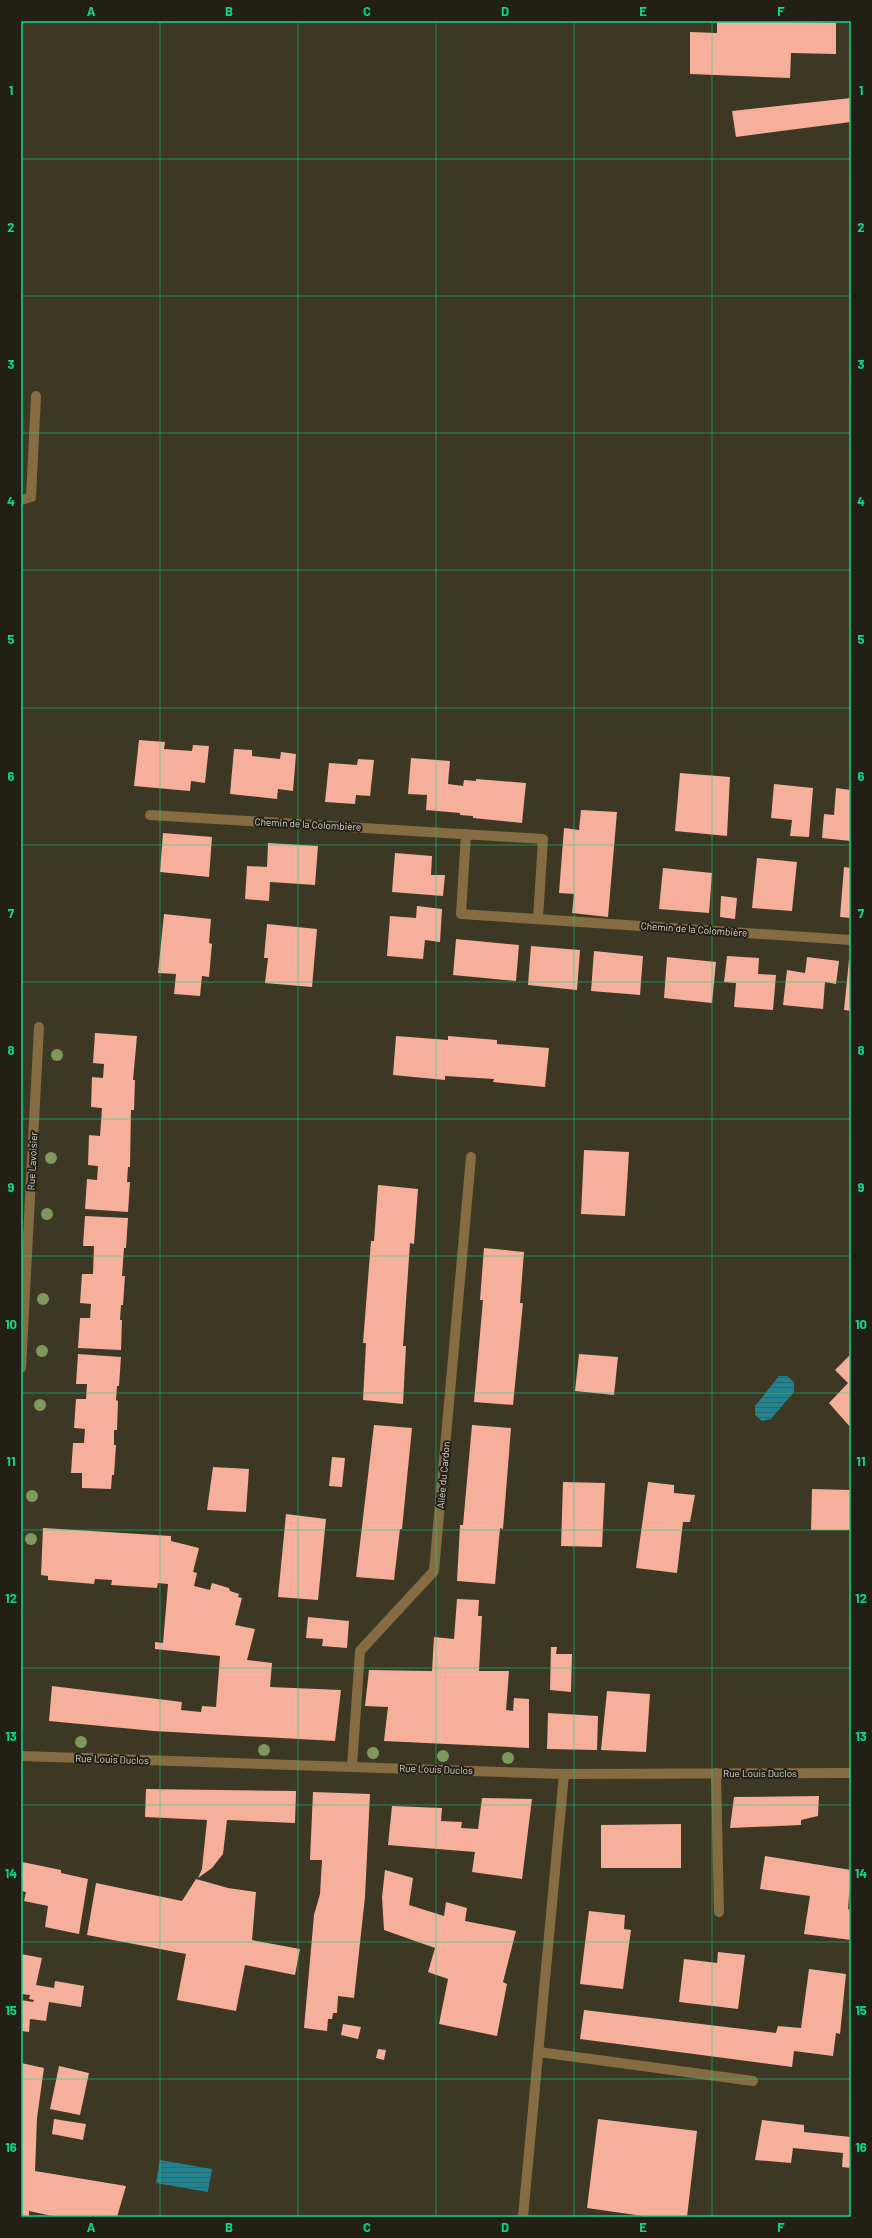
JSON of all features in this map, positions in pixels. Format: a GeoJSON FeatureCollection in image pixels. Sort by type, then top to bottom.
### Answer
{"type":"FeatureCollection","features":[{"type":"Feature","properties":{"kind":"street"},"geometry":{"type":"LineString","coordinates":[[21,500],[31,497],[36,396]]}},
{"type":"Feature","properties":{"kind":"street","name":"Chemin de la Colombière"},"geometry":{"type":"LineString","coordinates":[[150,815],[543,839],[538,919]]}},
{"type":"Feature","properties":{"kind":"street","name":"Chemin de la Colombière"},"geometry":{"type":"LineString","coordinates":[[466,834],[461,914],[851,940]]}},
{"type":"Feature","properties":{"kind":"street","name":"Rue Lavoisier"},"geometry":{"type":"LineString","coordinates":[[21,1368],[39,1027]]}},
{"type":"Feature","properties":{"kind":"street","name":"Allée du Cardon"},"geometry":{"type":"LineString","coordinates":[[352,1766],[360,1651],[434,1571],[471,1157]]}},
{"type":"Feature","properties":{"kind":"street","name":"Rue Louis Duclos"},"geometry":{"type":"LineString","coordinates":[[21,1756],[564,1774],[851,1773]]}},
{"type":"Feature","properties":{"kind":"street"},"geometry":{"type":"LineString","coordinates":[[716,1773],[719,1912]]}},
{"type":"Feature","properties":{"kind":"street"},"geometry":{"type":"LineString","coordinates":[[523,2217],[564,1774]]}},
{"type":"Feature","properties":{"kind":"street"},"geometry":{"type":"LineString","coordinates":[[539,2052],[753,2081]]}},
{"type":"Feature","properties":{"kind":"water"},"geometry":{"type":"Polygon","coordinates":[[[779,1376],[787,1376],[794,1382],[794,1392],[771,1419],[762,1421],[755,1415],[755,1406],[779,1376]]]}},
{"type":"Feature","properties":{"kind":"water"},"geometry":{"type":"Polygon","coordinates":[[[160,2160],[212,2169],[208,2192],[156,2183],[160,2160]]]}},
{"type":"Feature","properties":{"kind":"building"},"geometry":{"type":"Polygon","coordinates":[[[717,21],[836,23],[836,54],[791,53],[790,78],[690,74],[690,32],[717,33],[717,21]]]}},
{"type":"Feature","properties":{"kind":"building"},"geometry":{"type":"Polygon","coordinates":[[[851,98],[851,122],[736,137],[732,111],[851,98]]]}},
{"type":"Feature","properties":{"kind":"building"},"geometry":{"type":"Polygon","coordinates":[[[139,740],[165,742],[164,749],[192,751],[193,745],[209,746],[205,783],[191,781],[190,791],[134,786],[139,740]]]}},
{"type":"Feature","properties":{"kind":"building"},"geometry":{"type":"Polygon","coordinates":[[[234,749],[252,750],[252,756],[280,759],[281,752],[296,754],[293,791],[278,789],[277,799],[230,794],[234,749]]]}},
{"type":"Feature","properties":{"kind":"building"},"geometry":{"type":"Polygon","coordinates":[[[411,758],[450,761],[448,784],[463,786],[464,780],[476,781],[476,779],[526,783],[522,823],[473,818],[473,816],[460,815],[460,813],[426,810],[427,795],[408,794],[411,758]]]}},
{"type":"Feature","properties":{"kind":"building"},"geometry":{"type":"Polygon","coordinates":[[[358,759],[374,760],[370,796],[356,795],[355,804],[325,802],[329,763],[357,765],[358,759]]]}},
{"type":"Feature","properties":{"kind":"building"},"geometry":{"type":"Polygon","coordinates":[[[680,773],[730,777],[727,836],[675,831],[680,773]]]}},
{"type":"Feature","properties":{"kind":"building"},"geometry":{"type":"Polygon","coordinates":[[[774,784],[813,788],[809,837],[790,836],[792,820],[771,818],[774,784]]]}},
{"type":"Feature","properties":{"kind":"building"},"geometry":{"type":"Polygon","coordinates":[[[836,788],[851,790],[851,841],[822,838],[824,814],[834,815],[836,788]]]}},
{"type":"Feature","properties":{"kind":"building"},"geometry":{"type":"Polygon","coordinates":[[[581,810],[617,812],[608,917],[572,913],[574,894],[559,893],[564,828],[579,830],[581,810]]]}},
{"type":"Feature","properties":{"kind":"building"},"geometry":{"type":"Polygon","coordinates":[[[163,833],[212,837],[209,877],[160,872],[163,833]]]}},
{"type":"Feature","properties":{"kind":"building"},"geometry":{"type":"Polygon","coordinates":[[[268,843],[318,846],[315,885],[270,882],[269,901],[245,899],[247,866],[267,867],[268,843]]]}},
{"type":"Feature","properties":{"kind":"building"},"geometry":{"type":"Polygon","coordinates":[[[395,853],[432,856],[431,875],[445,875],[443,896],[392,892],[395,853]]]}},
{"type":"Feature","properties":{"kind":"building"},"geometry":{"type":"Polygon","coordinates":[[[757,858],[797,862],[792,911],[752,908],[757,858]]]}},
{"type":"Feature","properties":{"kind":"building"},"geometry":{"type":"Polygon","coordinates":[[[844,867],[851,868],[851,918],[840,917],[844,867]]]}},
{"type":"Feature","properties":{"kind":"building"},"geometry":{"type":"Polygon","coordinates":[[[663,868],[712,873],[709,913],[659,909],[663,868]]]}},
{"type":"Feature","properties":{"kind":"building"},"geometry":{"type":"Polygon","coordinates":[[[721,896],[737,898],[735,919],[720,917],[721,896]]]}},
{"type":"Feature","properties":{"kind":"building"},"geometry":{"type":"Polygon","coordinates":[[[417,906],[442,909],[440,942],[425,940],[423,959],[387,956],[390,916],[416,918],[417,906]]]}},
{"type":"Feature","properties":{"kind":"building"},"geometry":{"type":"Polygon","coordinates":[[[164,914],[211,919],[209,943],[212,944],[209,977],[202,976],[200,996],[174,994],[176,974],[158,973],[164,914]]]}},
{"type":"Feature","properties":{"kind":"building"},"geometry":{"type":"Polygon","coordinates":[[[267,924],[317,929],[312,987],[265,983],[268,958],[264,958],[267,924]]]}},
{"type":"Feature","properties":{"kind":"building"},"geometry":{"type":"Polygon","coordinates":[[[456,939],[519,945],[516,981],[453,975],[456,939]]]}},
{"type":"Feature","properties":{"kind":"building"},"geometry":{"type":"Polygon","coordinates":[[[531,946],[580,950],[577,990],[528,985],[531,946]]]}},
{"type":"Feature","properties":{"kind":"building"},"geometry":{"type":"Polygon","coordinates":[[[594,951],[643,956],[640,995],[591,991],[594,951]]]}},
{"type":"Feature","properties":{"kind":"building"},"geometry":{"type":"Polygon","coordinates":[[[727,956],[759,958],[758,974],[776,975],[773,1010],[734,1007],[736,983],[724,982],[727,956]]]}},
{"type":"Feature","properties":{"kind":"building"},"geometry":{"type":"Polygon","coordinates":[[[667,957],[716,962],[712,1003],[664,998],[667,957]]]}},
{"type":"Feature","properties":{"kind":"building"},"geometry":{"type":"Polygon","coordinates":[[[807,957],[839,961],[836,984],[825,982],[823,1009],[783,1005],[787,970],[805,973],[807,957]]]}},
{"type":"Feature","properties":{"kind":"building"},"geometry":{"type":"Polygon","coordinates":[[[849,960],[851,961],[851,1011],[844,1010],[849,960]]]}},
{"type":"Feature","properties":{"kind":"building"},"geometry":{"type":"Polygon","coordinates":[[[95,1033],[137,1036],[133,1080],[135,1080],[134,1110],[131,1110],[130,1167],[128,1167],[127,1182],[130,1182],[128,1212],[85,1209],[87,1179],[97,1180],[98,1166],[88,1165],[89,1135],[100,1136],[102,1108],[91,1107],[92,1077],[103,1078],[104,1064],[93,1063],[95,1033]]]}},
{"type":"Feature","properties":{"kind":"building"},"geometry":{"type":"Polygon","coordinates":[[[396,1036],[448,1040],[448,1036],[497,1040],[497,1044],[549,1048],[545,1087],[493,1082],[494,1079],[445,1076],[445,1080],[393,1075],[396,1036]]]}},
{"type":"Feature","properties":{"kind":"building"},"geometry":{"type":"Polygon","coordinates":[[[584,1150],[629,1152],[625,1216],[581,1214],[584,1150]]]}},
{"type":"Feature","properties":{"kind":"building"},"geometry":{"type":"Polygon","coordinates":[[[378,1185],[418,1189],[414,1244],[410,1243],[403,1346],[406,1346],[403,1404],[363,1400],[366,1343],[363,1343],[371,1241],[374,1241],[378,1185]]]}},
{"type":"Feature","properties":{"kind":"building"},"geometry":{"type":"Polygon","coordinates":[[[85,1216],[128,1218],[122,1276],[125,1276],[123,1305],[121,1305],[120,1320],[122,1320],[121,1350],[78,1348],[80,1318],[90,1318],[91,1304],[80,1303],[82,1274],[93,1274],[94,1246],[83,1246],[85,1216]]]}},
{"type":"Feature","properties":{"kind":"building"},"geometry":{"type":"Polygon","coordinates":[[[484,1248],[524,1252],[520,1303],[523,1303],[513,1405],[474,1402],[483,1300],[480,1300],[484,1248]]]}},
{"type":"Feature","properties":{"kind":"building"},"geometry":{"type":"Polygon","coordinates":[[[78,1354],[121,1357],[119,1386],[117,1386],[116,1400],[118,1401],[117,1430],[114,1430],[114,1445],[116,1445],[114,1475],[112,1475],[111,1489],[82,1488],[82,1473],[71,1473],[73,1443],[84,1443],[85,1429],[74,1428],[76,1399],[86,1399],[87,1384],[76,1384],[78,1354]]]}},
{"type":"Feature","properties":{"kind":"building"},"geometry":{"type":"Polygon","coordinates":[[[579,1354],[618,1357],[614,1395],[575,1391],[579,1354]]]}},
{"type":"Feature","properties":{"kind":"building"},"geometry":{"type":"Polygon","coordinates":[[[851,1354],[851,1428],[829,1403],[848,1383],[835,1370],[851,1354]]]}},
{"type":"Feature","properties":{"kind":"building"},"geometry":{"type":"Polygon","coordinates":[[[374,1425],[412,1428],[402,1529],[400,1529],[394,1580],[356,1577],[374,1425]]]}},
{"type":"Feature","properties":{"kind":"building"},"geometry":{"type":"Polygon","coordinates":[[[472,1425],[511,1428],[503,1529],[500,1528],[495,1584],[457,1581],[460,1525],[463,1525],[472,1425]]]}},
{"type":"Feature","properties":{"kind":"building"},"geometry":{"type":"Polygon","coordinates":[[[332,1457],[345,1458],[342,1487],[329,1486],[332,1457]]]}},
{"type":"Feature","properties":{"kind":"building"},"geometry":{"type":"Polygon","coordinates":[[[213,1467],[249,1469],[246,1512],[207,1510],[213,1467]]]}},
{"type":"Feature","properties":{"kind":"building"},"geometry":{"type":"Polygon","coordinates":[[[563,1482],[605,1483],[602,1547],[561,1546],[563,1482]]]}},
{"type":"Feature","properties":{"kind":"building"},"geometry":{"type":"Polygon","coordinates":[[[648,1482],[674,1485],[674,1493],[695,1495],[690,1522],[683,1522],[677,1573],[636,1568],[648,1482]]]}},
{"type":"Feature","properties":{"kind":"building"},"geometry":{"type":"Polygon","coordinates":[[[812,1489],[851,1490],[851,1530],[811,1530],[812,1489]]]}},
{"type":"Feature","properties":{"kind":"building"},"geometry":{"type":"Polygon","coordinates":[[[286,1514],[326,1519],[318,1600],[278,1597],[286,1514]]]}},
{"type":"Feature","properties":{"kind":"building"},"geometry":{"type":"Polygon","coordinates":[[[43,1528],[171,1536],[171,1541],[199,1548],[193,1572],[197,1573],[194,1586],[210,1590],[212,1583],[229,1588],[230,1591],[239,1594],[238,1597],[242,1598],[235,1625],[255,1629],[247,1660],[272,1663],[270,1687],[341,1690],[335,1741],[154,1731],[49,1721],[52,1686],[182,1702],[181,1710],[201,1712],[202,1706],[216,1707],[220,1656],[155,1649],[155,1642],[163,1643],[168,1584],[158,1583],[157,1588],[111,1585],[112,1580],[95,1579],[94,1584],[48,1580],[48,1576],[41,1575],[43,1528]]]}},
{"type":"Feature","properties":{"kind":"building"},"geometry":{"type":"Polygon","coordinates":[[[457,1599],[479,1600],[478,1616],[482,1616],[479,1671],[509,1671],[506,1710],[513,1711],[514,1698],[529,1699],[529,1748],[384,1741],[388,1707],[365,1706],[369,1670],[432,1671],[434,1637],[454,1639],[457,1599]]]}},
{"type":"Feature","properties":{"kind":"building"},"geometry":{"type":"Polygon","coordinates":[[[308,1617],[349,1621],[347,1648],[322,1646],[323,1639],[306,1638],[308,1617]]]}},
{"type":"Feature","properties":{"kind":"building"},"geometry":{"type":"Polygon","coordinates":[[[551,1647],[557,1647],[556,1654],[572,1654],[571,1692],[550,1690],[551,1647]]]}},
{"type":"Feature","properties":{"kind":"building"},"geometry":{"type":"Polygon","coordinates":[[[607,1691],[650,1694],[646,1752],[601,1750],[607,1691]]]}},
{"type":"Feature","properties":{"kind":"building"},"geometry":{"type":"Polygon","coordinates":[[[548,1713],[598,1716],[597,1750],[547,1749],[548,1713]]]}},
{"type":"Feature","properties":{"kind":"building"},"geometry":{"type":"Polygon","coordinates":[[[146,1789],[296,1791],[295,1823],[227,1820],[223,1854],[212,1868],[198,1878],[202,1869],[207,1820],[145,1817],[146,1789]]]}},
{"type":"Feature","properties":{"kind":"building"},"geometry":{"type":"Polygon","coordinates":[[[313,1792],[370,1794],[365,1897],[354,1998],[338,1996],[337,2013],[333,2013],[332,2019],[328,2019],[327,2031],[304,2028],[314,1915],[320,1894],[322,1860],[310,1860],[313,1792]]]}},
{"type":"Feature","properties":{"kind":"building"},"geometry":{"type":"Polygon","coordinates":[[[819,1796],[818,1816],[801,1820],[801,1825],[730,1828],[734,1797],[819,1796]]]}},
{"type":"Feature","properties":{"kind":"building"},"geometry":{"type":"Polygon","coordinates":[[[482,1798],[532,1799],[522,1879],[472,1872],[475,1852],[388,1845],[392,1806],[442,1808],[441,1821],[462,1822],[461,1828],[478,1829],[482,1798]]]}},
{"type":"Feature","properties":{"kind":"building"},"geometry":{"type":"Polygon","coordinates":[[[681,1824],[681,1868],[601,1868],[601,1825],[681,1824]]]}},
{"type":"Feature","properties":{"kind":"building"},"geometry":{"type":"Polygon","coordinates":[[[765,1856],[851,1870],[848,1909],[851,1910],[851,1940],[804,1934],[810,1896],[760,1889],[765,1856]]]}},
{"type":"Feature","properties":{"kind":"building"},"geometry":{"type":"Polygon","coordinates":[[[22,1862],[61,1870],[61,1873],[88,1879],[79,1934],[45,1927],[48,1906],[24,1901],[26,1892],[21,1891],[22,1862]]]}},
{"type":"Feature","properties":{"kind":"building"},"geometry":{"type":"Polygon","coordinates":[[[385,1870],[413,1878],[409,1905],[444,1916],[446,1902],[467,1908],[465,1921],[516,1931],[503,1982],[507,1984],[497,2036],[439,2024],[448,1979],[428,1972],[435,1948],[384,1930],[382,1897],[385,1870]]]}},
{"type":"Feature","properties":{"kind":"building"},"geometry":{"type":"Polygon","coordinates":[[[196,1879],[228,1888],[256,1892],[252,1940],[300,1949],[295,1975],[245,1965],[236,2011],[177,2000],[186,1954],[87,1935],[96,1883],[182,1901],[196,1879]]]}},
{"type":"Feature","properties":{"kind":"building"},"geometry":{"type":"Polygon","coordinates":[[[589,1911],[625,1915],[624,1929],[631,1930],[623,1989],[580,1984],[589,1911]]]}},
{"type":"Feature","properties":{"kind":"building"},"geometry":{"type":"Polygon","coordinates":[[[718,1952],[745,1955],[738,2009],[679,2002],[684,1959],[717,1963],[718,1952]]]}},
{"type":"Feature","properties":{"kind":"building"},"geometry":{"type":"Polygon","coordinates":[[[21,1954],[42,1958],[36,1985],[54,1988],[55,1981],[84,1986],[81,2007],[49,2002],[46,2021],[30,2019],[29,2032],[21,2031],[21,2000],[33,2002],[34,2000],[29,1999],[30,1995],[21,1994],[21,1954]]]}},
{"type":"Feature","properties":{"kind":"building"},"geometry":{"type":"Polygon","coordinates":[[[809,1969],[846,1974],[840,2034],[836,2033],[833,2056],[794,2051],[792,2067],[580,2039],[584,2010],[776,2033],[778,2026],[801,2028],[809,1969]]]}},
{"type":"Feature","properties":{"kind":"building"},"geometry":{"type":"Polygon","coordinates":[[[343,2024],[361,2027],[358,2039],[341,2035],[343,2024]]]}},
{"type":"Feature","properties":{"kind":"building"},"geometry":{"type":"Polygon","coordinates":[[[378,2049],[386,2050],[384,2060],[376,2058],[378,2049]]]}},
{"type":"Feature","properties":{"kind":"building"},"geometry":{"type":"Polygon","coordinates":[[[21,2063],[44,2068],[37,2118],[35,2171],[126,2186],[117,2217],[57,2217],[29,2211],[29,2217],[21,2217],[21,2063]]]}},
{"type":"Feature","properties":{"kind":"building"},"geometry":{"type":"Polygon","coordinates":[[[59,2066],[89,2073],[80,2115],[50,2109],[59,2066]]]}},
{"type":"Feature","properties":{"kind":"building"},"geometry":{"type":"Polygon","coordinates":[[[54,2119],[86,2124],[83,2140],[52,2134],[54,2119]]]}},
{"type":"Feature","properties":{"kind":"building"},"geometry":{"type":"Polygon","coordinates":[[[598,2119],[697,2131],[687,2217],[650,2217],[587,2208],[598,2119]]]}},
{"type":"Feature","properties":{"kind":"building"},"geometry":{"type":"Polygon","coordinates":[[[762,2120],[804,2125],[804,2132],[851,2137],[851,2168],[842,2167],[843,2153],[793,2148],[791,2163],[755,2160],[762,2120]]]}}]}
